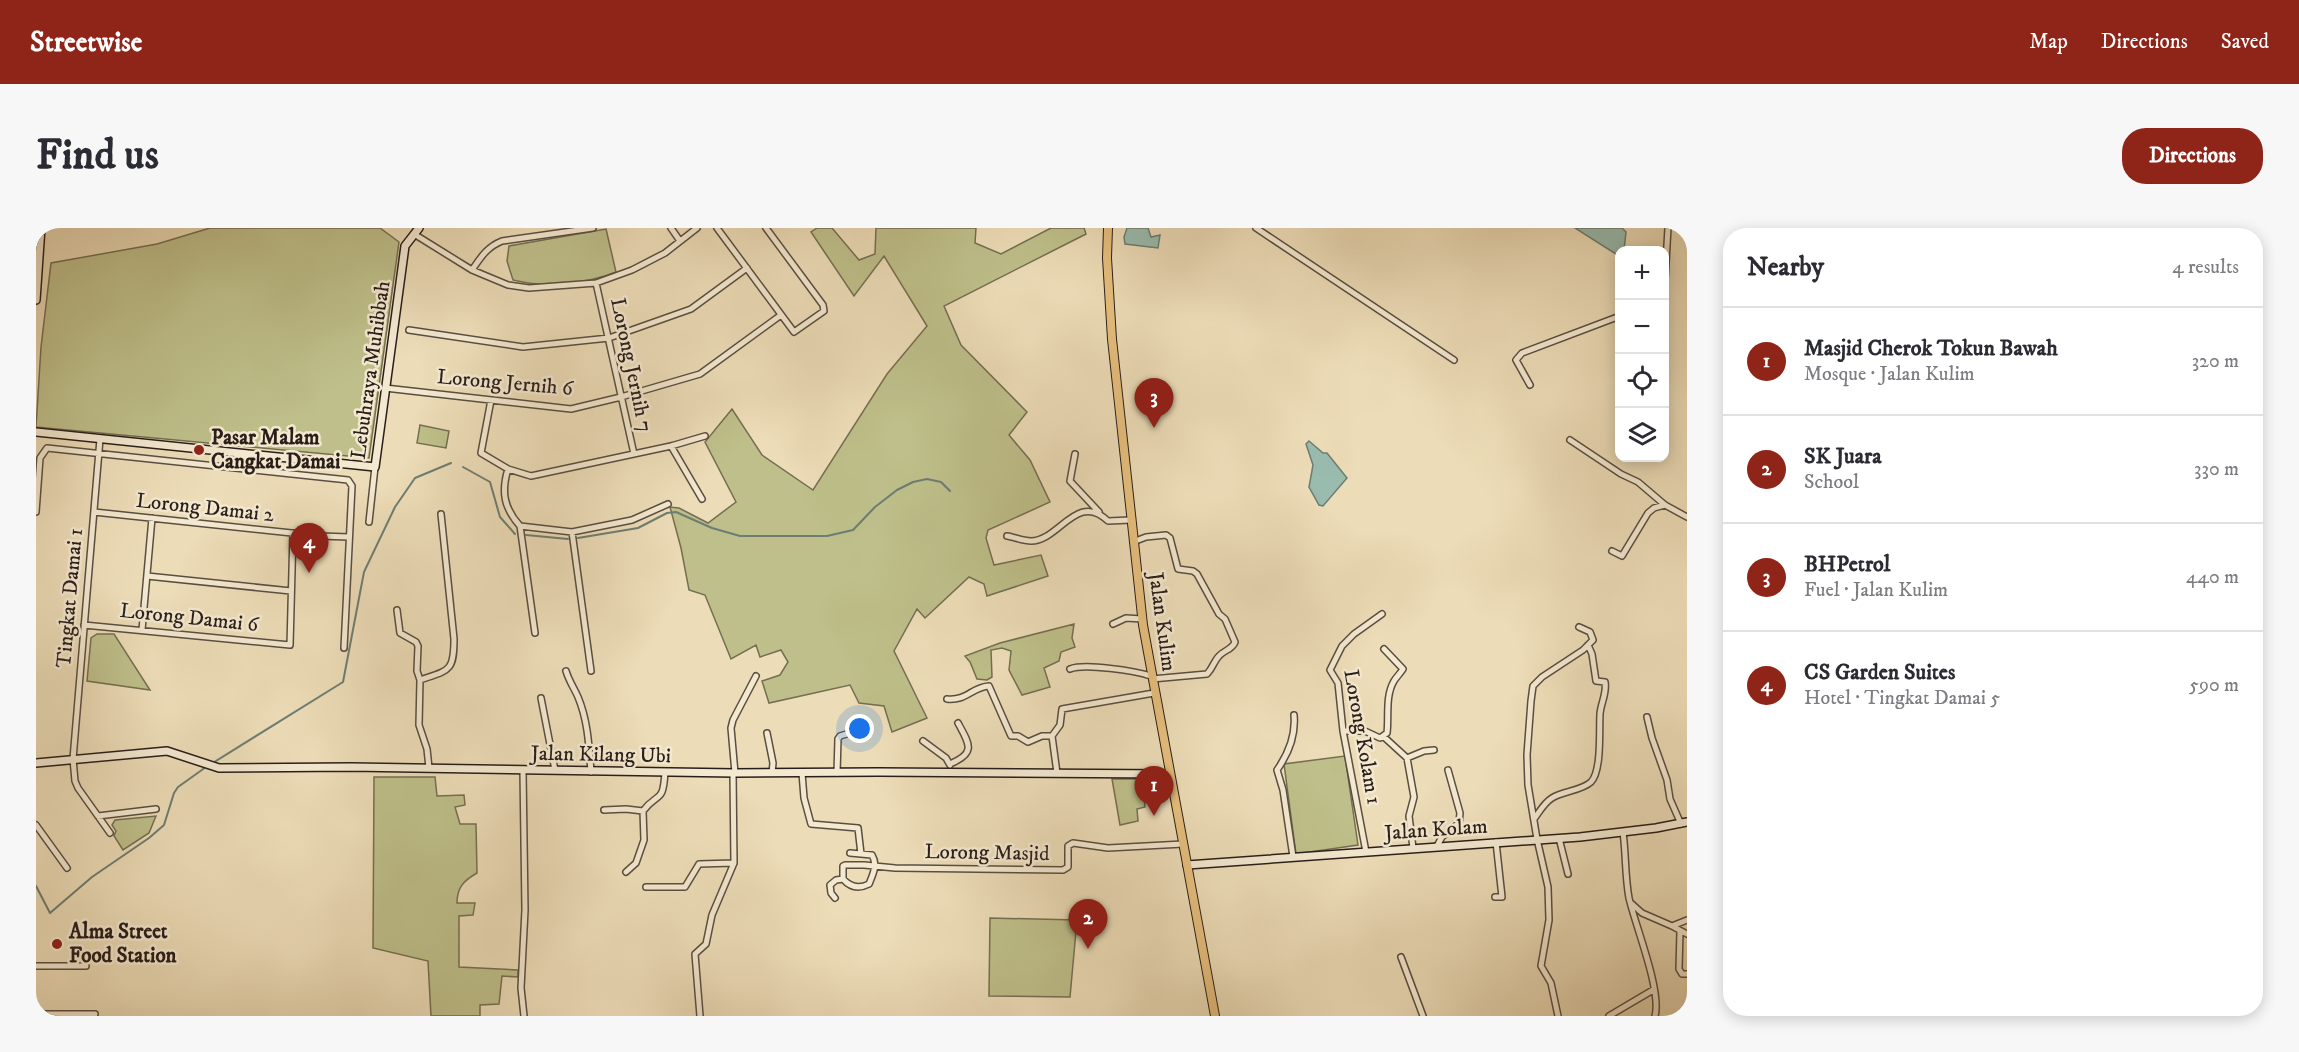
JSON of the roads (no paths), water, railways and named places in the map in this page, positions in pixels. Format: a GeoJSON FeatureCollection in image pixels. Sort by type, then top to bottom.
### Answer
{"type":"FeatureCollection","features":[{"type":"Feature","properties":{"kind":"main road","name":"Jalan Kulim"},"geometry":{"type":"LineString","coordinates":[[1108,228],[1110,322],[1142,619],[1214,1015]]}},
{"type":"Feature","properties":{"kind":"street"},"geometry":{"type":"LineString","coordinates":[[36,300],[41,228]]}},
{"type":"Feature","properties":{"kind":"street"},"geometry":{"type":"LineString","coordinates":[[472,270],[485,251],[502,241],[593,228]]}},
{"type":"Feature","properties":{"kind":"street"},"geometry":{"type":"LineString","coordinates":[[671,228],[680,241]]}},
{"type":"Feature","properties":{"kind":"street"},"geometry":{"type":"LineString","coordinates":[[417,231],[472,270],[508,285],[528,288],[596,283],[632,270],[665,253],[697,228]]}},
{"type":"Feature","properties":{"kind":"street"},"geometry":{"type":"LineString","coordinates":[[717,228],[794,332],[824,311],[823,305],[766,228]]}},
{"type":"Feature","properties":{"kind":"street"},"geometry":{"type":"LineString","coordinates":[[1256,228],[1454,360]]}},
{"type":"Feature","properties":{"kind":"street"},"geometry":{"type":"LineString","coordinates":[[1667,246],[1668,228]]}},
{"type":"Feature","properties":{"kind":"street","name":"Lebuhraya Muhibbah"},"geometry":{"type":"LineString","coordinates":[[369,522],[405,246],[417,231]]}},
{"type":"Feature","properties":{"kind":"street"},"geometry":{"type":"LineString","coordinates":[[409,330],[523,347],[609,338],[691,309],[747,268]]}},
{"type":"Feature","properties":{"kind":"street","name":"Lorong Jernih 7"},"geometry":{"type":"LineString","coordinates":[[596,283],[634,454]]}},
{"type":"Feature","properties":{"kind":"street","name":"Lorong Jernih 6"},"geometry":{"type":"LineString","coordinates":[[385,388],[571,409],[699,374],[781,315]]}},
{"type":"Feature","properties":{"kind":"street"},"geometry":{"type":"LineString","coordinates":[[1530,385],[1516,360],[1521,353],[1615,318]]}},
{"type":"Feature","properties":{"kind":"street","name":"Lorong Jernih 7"},"geometry":{"type":"LineString","coordinates":[[491,400],[481,453],[508,469],[524,475],[538,475],[671,446],[705,436]]}},
{"type":"Feature","properties":{"kind":"street"},"geometry":{"type":"LineString","coordinates":[[36,432],[375,467]]}},
{"type":"Feature","properties":{"kind":"street","name":"Tingkat Damai 1"},"geometry":{"type":"LineString","coordinates":[[100,439],[73,759],[75,781],[110,833]]}},
{"type":"Feature","properties":{"kind":"street"},"geometry":{"type":"LineString","coordinates":[[1570,440],[1621,474],[1638,482],[1665,505],[1687,517]]}},
{"type":"Feature","properties":{"kind":"street"},"geometry":{"type":"LineString","coordinates":[[671,446],[702,499]]}},
{"type":"Feature","properties":{"kind":"street"},"geometry":{"type":"LineString","coordinates":[[36,512],[40,458],[47,448],[348,480],[352,486],[344,648]]}},
{"type":"Feature","properties":{"kind":"street"},"geometry":{"type":"LineString","coordinates":[[1075,454],[1070,481],[1108,521],[1131,520]]}},
{"type":"Feature","properties":{"kind":"street"},"geometry":{"type":"LineString","coordinates":[[508,469],[504,497],[507,507],[520,526],[535,633]]}},
{"type":"Feature","properties":{"kind":"street"},"geometry":{"type":"LineString","coordinates":[[520,526],[572,532],[632,520],[668,504]]}},
{"type":"Feature","properties":{"kind":"street"},"geometry":{"type":"LineString","coordinates":[[1612,551],[1622,556],[1648,513],[1654,508],[1665,505]]}},
{"type":"Feature","properties":{"kind":"street"},"geometry":{"type":"LineString","coordinates":[[1008,536],[1031,541],[1049,535],[1066,519],[1091,511],[1098,512]]}},
{"type":"Feature","properties":{"kind":"street","name":"Lorong Damai 2"},"geometry":{"type":"LineString","coordinates":[[94,512],[349,537]]}},
{"type":"Feature","properties":{"kind":"street"},"geometry":{"type":"LineString","coordinates":[[420,680],[446,670],[454,658],[441,514]]}},
{"type":"Feature","properties":{"kind":"street"},"geometry":{"type":"LineString","coordinates":[[142,630],[152,518]]}},
{"type":"Feature","properties":{"kind":"street"},"geometry":{"type":"LineString","coordinates":[[572,532],[591,671]]}},
{"type":"Feature","properties":{"kind":"street"},"geometry":{"type":"LineString","coordinates":[[147,576],[291,591],[293,533]]}},
{"type":"Feature","properties":{"kind":"street"},"geometry":{"type":"LineString","coordinates":[[1070,669],[1086,666],[1108,670],[1124,669],[1152,678],[1207,674],[1219,656],[1233,647],[1235,642],[1225,619],[1219,614],[1197,574],[1193,571],[1178,569],[1170,538],[1166,535],[1146,537],[1133,542]]}},
{"type":"Feature","properties":{"kind":"street","name":"Lorong Damai 6"},"geometry":{"type":"LineString","coordinates":[[84,625],[290,645],[291,591]]}},
{"type":"Feature","properties":{"kind":"street"},"geometry":{"type":"LineString","coordinates":[[397,610],[400,633],[416,642],[417,671],[420,680],[419,725],[427,749],[429,768]]}},
{"type":"Feature","properties":{"kind":"street","name":"Lorong Kolam 1"},"geometry":{"type":"LineString","coordinates":[[1366,852],[1343,731],[1338,683],[1330,670],[1342,646],[1354,634],[1382,614]]}},
{"type":"Feature","properties":{"kind":"street"},"geometry":{"type":"LineString","coordinates":[[1113,624],[1126,618],[1142,619]]}},
{"type":"Feature","properties":{"kind":"street"},"geometry":{"type":"LineString","coordinates":[[1558,1016],[1551,983],[1541,966],[1549,920],[1548,887],[1528,785],[1527,755],[1533,686],[1588,645],[1594,637],[1590,632],[1579,627]]}},
{"type":"Feature","properties":{"kind":"street"},"geometry":{"type":"LineString","coordinates":[[1534,819],[1545,804],[1554,797],[1567,794],[1590,783],[1594,776],[1598,757],[1600,713],[1606,691],[1605,682],[1596,681],[1592,654],[1588,645]]}},
{"type":"Feature","properties":{"kind":"street"},"geometry":{"type":"LineString","coordinates":[[1384,649],[1403,669],[1394,681],[1391,690],[1387,733],[1384,737]]}},
{"type":"Feature","properties":{"kind":"street"},"geometry":{"type":"LineString","coordinates":[[566,671],[578,699],[588,734],[591,772]]}},
{"type":"Feature","properties":{"kind":"street"},"geometry":{"type":"LineString","coordinates":[[700,1016],[695,954],[706,944],[712,915],[734,863],[733,720],[756,676]]}},
{"type":"Feature","properties":{"kind":"street"},"geometry":{"type":"LineString","coordinates":[[947,699],[965,698],[981,686],[989,686],[1011,736],[1018,736],[1028,742],[1042,736],[1052,736]]}},
{"type":"Feature","properties":{"kind":"street"},"geometry":{"type":"LineString","coordinates":[[1057,773],[1052,736],[1060,725],[1062,709],[1154,693]]}},
{"type":"Feature","properties":{"kind":"street"},"geometry":{"type":"LineString","coordinates":[[541,698],[555,770]]}},
{"type":"Feature","properties":{"kind":"street"},"geometry":{"type":"LineString","coordinates":[[1293,857],[1283,790],[1277,770],[1286,759],[1290,740],[1296,731],[1294,715]]}},
{"type":"Feature","properties":{"kind":"street"},"geometry":{"type":"LineString","coordinates":[[1647,717],[1667,780],[1670,799],[1684,823]]}},
{"type":"Feature","properties":{"kind":"street"},"geometry":{"type":"LineString","coordinates":[[950,764],[963,759],[968,754],[968,746],[958,723]]}},
{"type":"Feature","properties":{"kind":"street"},"geometry":{"type":"LineString","coordinates":[[837,773],[838,739],[840,736],[866,728]]}},
{"type":"Feature","properties":{"kind":"street"},"geometry":{"type":"LineString","coordinates":[[1343,731],[1357,730],[1384,737],[1407,758],[1414,797],[1409,816],[1413,848]]}},
{"type":"Feature","properties":{"kind":"street"},"geometry":{"type":"LineString","coordinates":[[766,733],[773,763],[772,773]]}},
{"type":"Feature","properties":{"kind":"street"},"geometry":{"type":"LineString","coordinates":[[923,741],[946,758],[952,773]]}},
{"type":"Feature","properties":{"kind":"street"},"geometry":{"type":"LineString","coordinates":[[1407,758],[1424,751],[1434,750]]}},
{"type":"Feature","properties":{"kind":"street","name":"Jalan Kilang Ubi"},"geometry":{"type":"LineString","coordinates":[[36,763],[167,751],[219,768],[1170,774]]}},
{"type":"Feature","properties":{"kind":"street"},"geometry":{"type":"LineString","coordinates":[[1437,846],[1442,837],[1459,823],[1460,813],[1448,770]]}},
{"type":"Feature","properties":{"kind":"street"},"geometry":{"type":"LineString","coordinates":[[523,771],[525,910],[520,988],[524,1016]]}},
{"type":"Feature","properties":{"kind":"street"},"geometry":{"type":"LineString","coordinates":[[604,810],[643,811],[659,799],[664,788],[665,772]]}},
{"type":"Feature","properties":{"kind":"street"},"geometry":{"type":"LineString","coordinates":[[802,773],[804,798],[811,824],[858,828],[861,854]]}},
{"type":"Feature","properties":{"kind":"street"},"geometry":{"type":"LineString","coordinates":[[98,816],[156,808]]}},
{"type":"Feature","properties":{"kind":"street"},"geometry":{"type":"LineString","coordinates":[[626,872],[636,863],[644,840],[643,811]]}},
{"type":"Feature","properties":{"kind":"street","name":"Jalan Kolam"},"geometry":{"type":"LineString","coordinates":[[1187,865],[1559,838],[1684,823]]}},
{"type":"Feature","properties":{"kind":"street"},"geometry":{"type":"LineString","coordinates":[[36,825],[67,868]]}},
{"type":"Feature","properties":{"kind":"street"},"geometry":{"type":"LineString","coordinates":[[1623,832],[1631,902],[1657,1008],[1655,1016]]}},
{"type":"Feature","properties":{"kind":"street"},"geometry":{"type":"LineString","coordinates":[[1559,838],[1568,874]]}},
{"type":"Feature","properties":{"kind":"street"},"geometry":{"type":"LineString","coordinates":[[1495,897],[1502,897],[1496,842]]}},
{"type":"Feature","properties":{"kind":"street","name":"Lorong Masjid"},"geometry":{"type":"LineString","coordinates":[[875,867],[1063,870],[1068,867],[1068,846],[1072,843],[1108,848],[1183,844]]}},
{"type":"Feature","properties":{"kind":"street"},"geometry":{"type":"LineString","coordinates":[[843,879],[852,886],[867,886],[875,867],[876,861],[872,855],[850,853]]}},
{"type":"Feature","properties":{"kind":"street"},"geometry":{"type":"LineString","coordinates":[[646,887],[685,887],[699,864],[734,863]]}},
{"type":"Feature","properties":{"kind":"street"},"geometry":{"type":"LineString","coordinates":[[843,879],[843,866],[845,865],[875,867]]}},
{"type":"Feature","properties":{"kind":"street"},"geometry":{"type":"LineString","coordinates":[[835,898],[831,892],[831,883],[843,879]]}},
{"type":"Feature","properties":{"kind":"street"},"geometry":{"type":"LineString","coordinates":[[1631,902],[1642,913],[1687,934]]}},
{"type":"Feature","properties":{"kind":"street"},"geometry":{"type":"LineString","coordinates":[[1672,926],[1687,920]]}},
{"type":"Feature","properties":{"kind":"street"},"geometry":{"type":"LineString","coordinates":[[1680,931],[1679,969],[1682,974],[1687,974]]}},
{"type":"Feature","properties":{"kind":"street"},"geometry":{"type":"LineString","coordinates":[[1401,957],[1423,1016]]}},
{"type":"Feature","properties":{"kind":"street"},"geometry":{"type":"LineString","coordinates":[[36,966],[86,966]]}},
{"type":"Feature","properties":{"kind":"street"},"geometry":{"type":"LineString","coordinates":[[1610,1016],[1653,990]]}},
{"type":"Feature","properties":{"kind":"street"},"geometry":{"type":"LineString","coordinates":[[36,1014],[95,1014]]}},
{"type":"Feature","properties":{"kind":"waterway"},"geometry":{"type":"LineString","coordinates":[[211,764],[343,682],[364,572],[395,507],[415,478],[451,463]]}},
{"type":"Feature","properties":{"kind":"waterway"},"geometry":{"type":"LineString","coordinates":[[463,467],[490,482],[500,517],[515,534]]}},
{"type":"Feature","properties":{"kind":"waterway"},"geometry":{"type":"LineString","coordinates":[[578,538],[638,528],[667,513],[676,512],[712,528],[740,536],[827,536],[853,530],[875,507],[897,490],[913,482],[927,479],[941,482],[950,491]]}},
{"type":"Feature","properties":{"kind":"waterway"},"geometry":{"type":"LineString","coordinates":[[526,535],[568,539]]}},
{"type":"Feature","properties":{"kind":"waterway"},"geometry":{"type":"LineString","coordinates":[[36,886],[50,913],[92,877],[164,825],[178,787],[206,767]]}},
{"type":"Feature","properties":{"kind":"place","name":"BHPetrol"},"geometry":{"type":"Point","coordinates":[1154,428]}},
{"type":"Feature","properties":{"kind":"place","name":"Pasar Malam Cangkat Damai"},"geometry":{"type":"Point","coordinates":[199,450]}},
{"type":"Feature","properties":{"kind":"place","name":"CS Garden Suites"},"geometry":{"type":"Point","coordinates":[309,573]}},
{"type":"Feature","properties":{"kind":"place","name":"Masjid Cherok Tokun Bawah"},"geometry":{"type":"Point","coordinates":[1154,816]}},
{"type":"Feature","properties":{"kind":"place","name":"Alma Street Food Station"},"geometry":{"type":"Point","coordinates":[57,944]}},
{"type":"Feature","properties":{"kind":"place","name":"SK Juara"},"geometry":{"type":"Point","coordinates":[1088,949]}}]}
